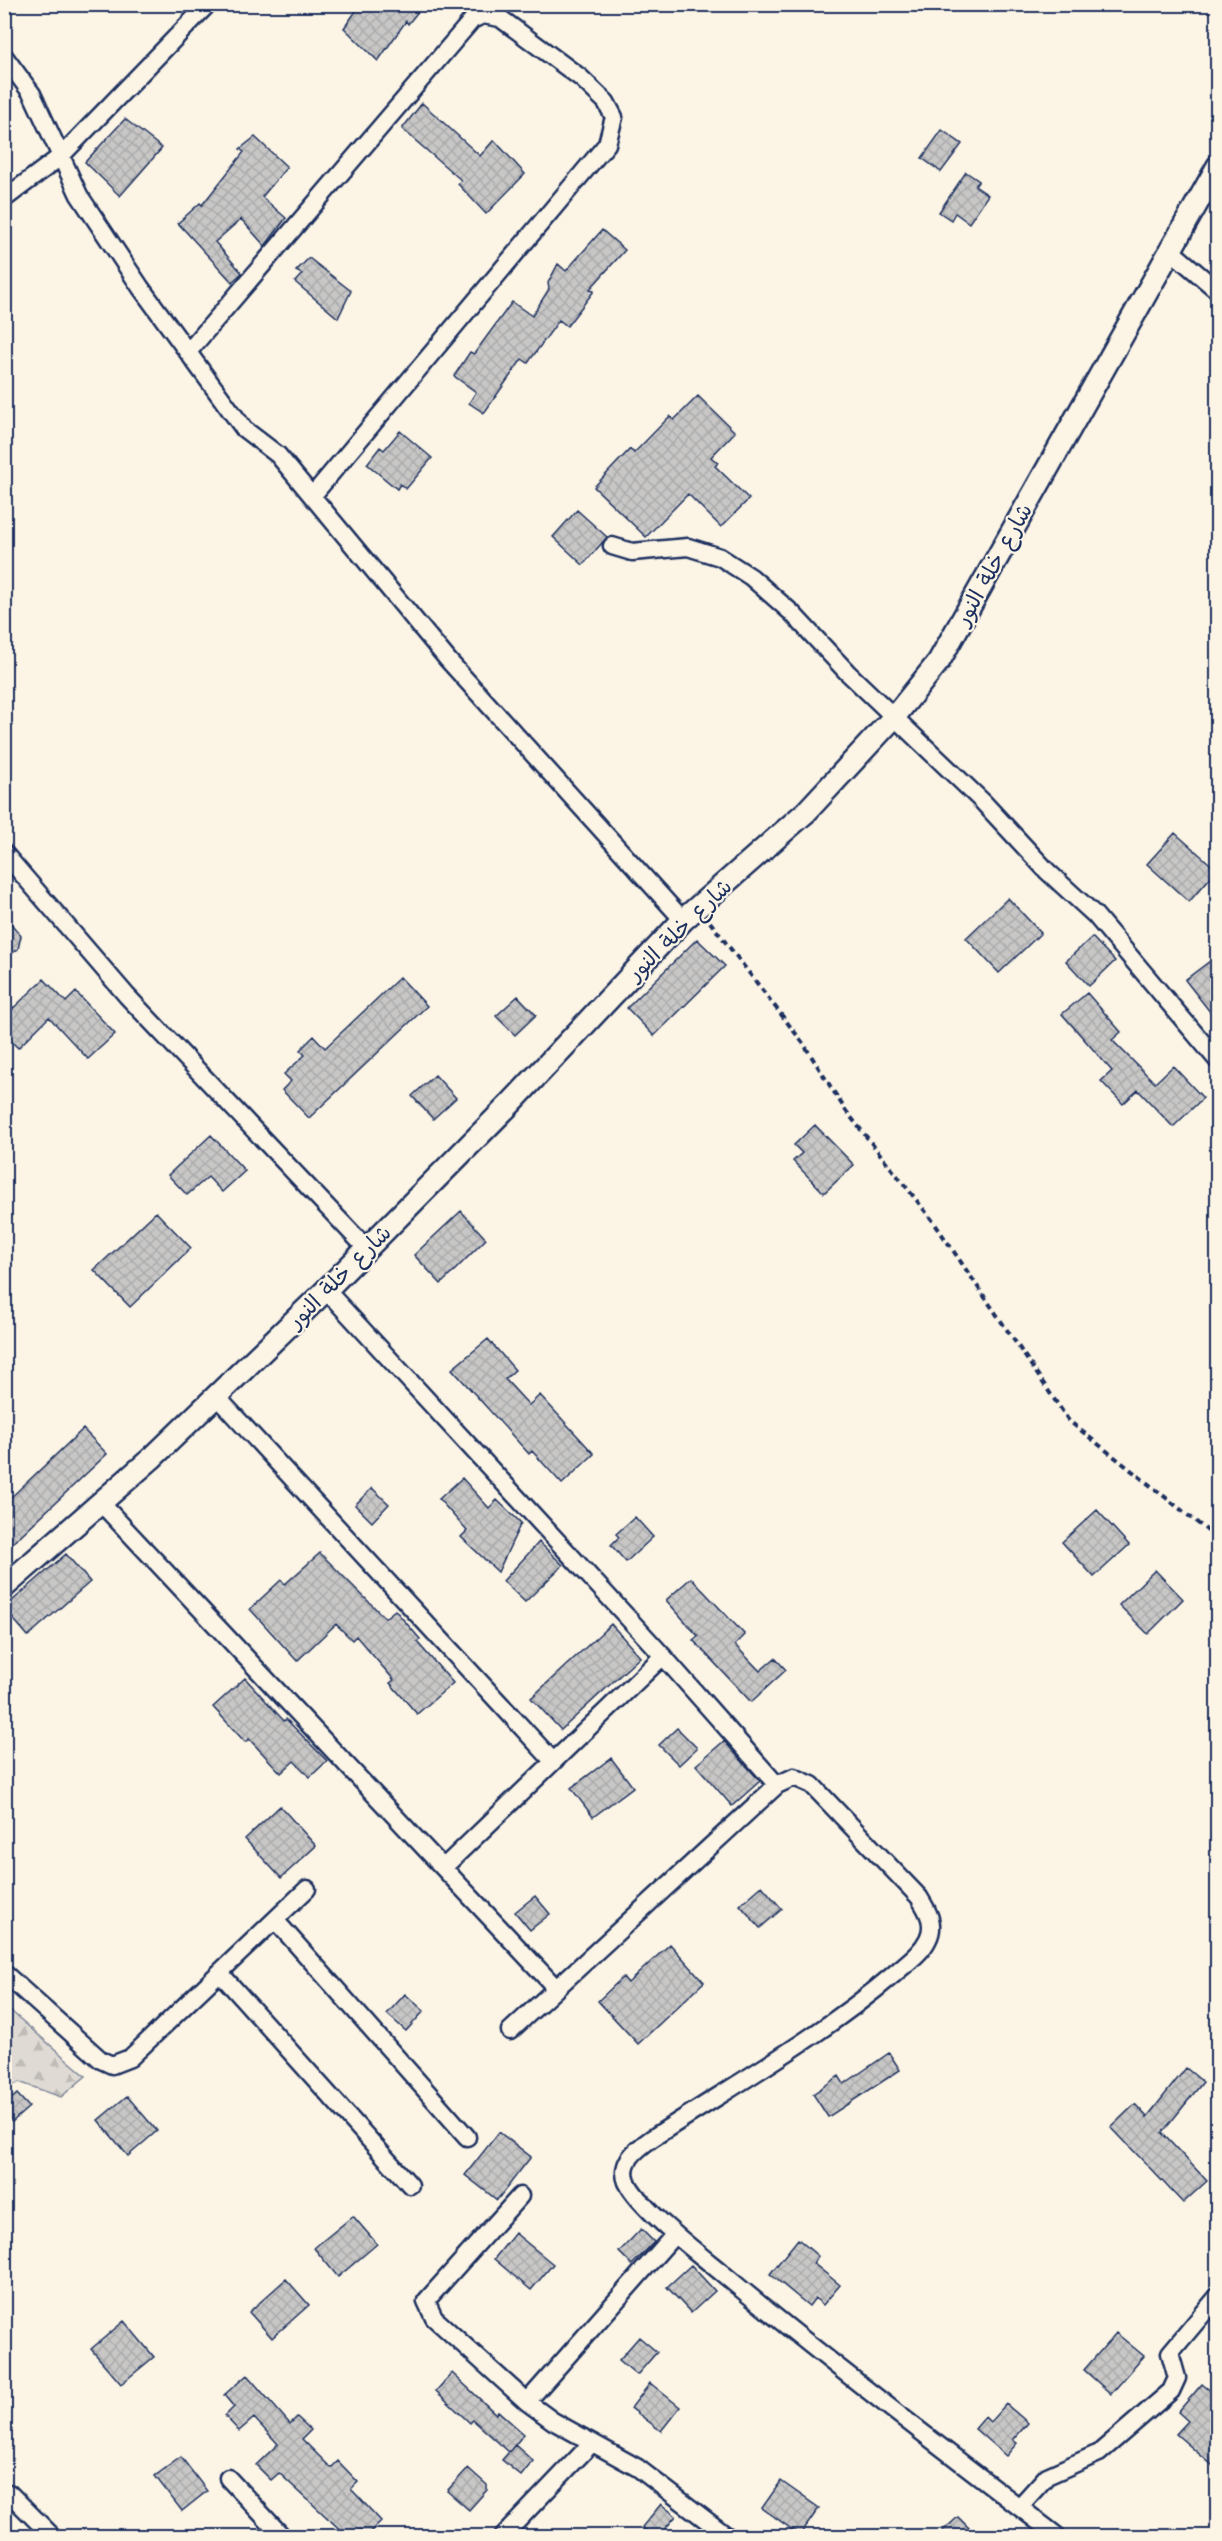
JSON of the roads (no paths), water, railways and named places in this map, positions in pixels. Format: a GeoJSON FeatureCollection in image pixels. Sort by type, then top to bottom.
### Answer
{"type":"FeatureCollection","features":[{"type":"Feature","properties":{"kind":"street"},"geometry":{"type":"LineString","coordinates":[[4,199],[60,157],[208,4]]}},
{"type":"Feature","properties":{"kind":"street"},"geometry":{"type":"LineString","coordinates":[[188,352],[472,20],[483,15],[500,18],[555,56],[606,102],[614,117],[607,144],[313,495]]}},
{"type":"Feature","properties":{"kind":"street"},"geometry":{"type":"LineString","coordinates":[[4,56],[32,94],[79,195],[244,429],[278,455],[448,660],[691,914]]}},
{"type":"Feature","properties":{"kind":"street","name":"شارع خلة النور"},"geometry":{"type":"LineString","coordinates":[[4,1587],[101,1503],[217,1397],[511,1103],[691,914],[806,812],[895,716],[939,661],[1218,166]]}},
{"type":"Feature","properties":{"kind":"street"},"geometry":{"type":"LineString","coordinates":[[1170,250],[1218,291]]}},
{"type":"Feature","properties":{"kind":"street"},"geometry":{"type":"LineString","coordinates":[[612,546],[632,552],[688,547],[720,556],[751,577],[792,614],[847,672],[895,716],[1047,871],[1095,915],[1218,1060]]}},
{"type":"Feature","properties":{"kind":"street"},"geometry":{"type":"LineString","coordinates":[[4,853],[127,996],[367,1249]]}},
{"type":"Feature","properties":{"kind":"street"},"geometry":{"type":"LineString","coordinates":[[326,1290],[663,1656],[777,1785]]}},
{"type":"Feature","properties":{"kind":"street"},"geometry":{"type":"LineString","coordinates":[[217,1397],[552,1760]]}},
{"type":"Feature","properties":{"kind":"street"},"geometry":{"type":"LineString","coordinates":[[101,1503],[556,1988]]}},
{"type":"Feature","properties":{"kind":"street"},"geometry":{"type":"LineString","coordinates":[[444,1867],[552,1760],[663,1656]]}},
{"type":"Feature","properties":{"kind":"street"},"geometry":{"type":"LineString","coordinates":[[510,2031],[777,1785],[794,1777],[812,1785],[919,1897],[930,1917],[932,1926],[928,1939],[918,1953],[861,2002],[631,2154],[626,2168],[627,2181],[635,2194],[675,2234],[791,2331],[1058,2536]]}},
{"type":"Feature","properties":{"kind":"street"},"geometry":{"type":"LineString","coordinates":[[4,1973],[101,2060],[112,2065],[130,2058],[307,1889]]}},
{"type":"Feature","properties":{"kind":"street"},"geometry":{"type":"LineString","coordinates":[[276,1921],[467,2137]]}},
{"type":"Feature","properties":{"kind":"street"},"geometry":{"type":"LineString","coordinates":[[220,1973],[410,2185]]}},
{"type":"Feature","properties":{"kind":"street"},"geometry":{"type":"LineString","coordinates":[[520,2196],[426,2301],[434,2318],[527,2402],[591,2444],[638,2468],[727,2536]]}},
{"type":"Feature","properties":{"kind":"street"},"geometry":{"type":"LineString","coordinates":[[527,2402],[675,2234]]}},
{"type":"Feature","properties":{"kind":"street"},"geometry":{"type":"LineString","coordinates":[[1019,2507],[1047,2476],[1099,2453],[1171,2391],[1177,2378],[1170,2353],[1218,2296]]}},
{"type":"Feature","properties":{"kind":"street"},"geometry":{"type":"LineString","coordinates":[[503,2536],[591,2444]]}},
{"type":"Feature","properties":{"kind":"street"},"geometry":{"type":"LineString","coordinates":[[228,2478],[282,2536]]}},
{"type":"Feature","properties":{"kind":"street"},"geometry":{"type":"LineString","coordinates":[[9,2493],[52,2536]]}}]}
